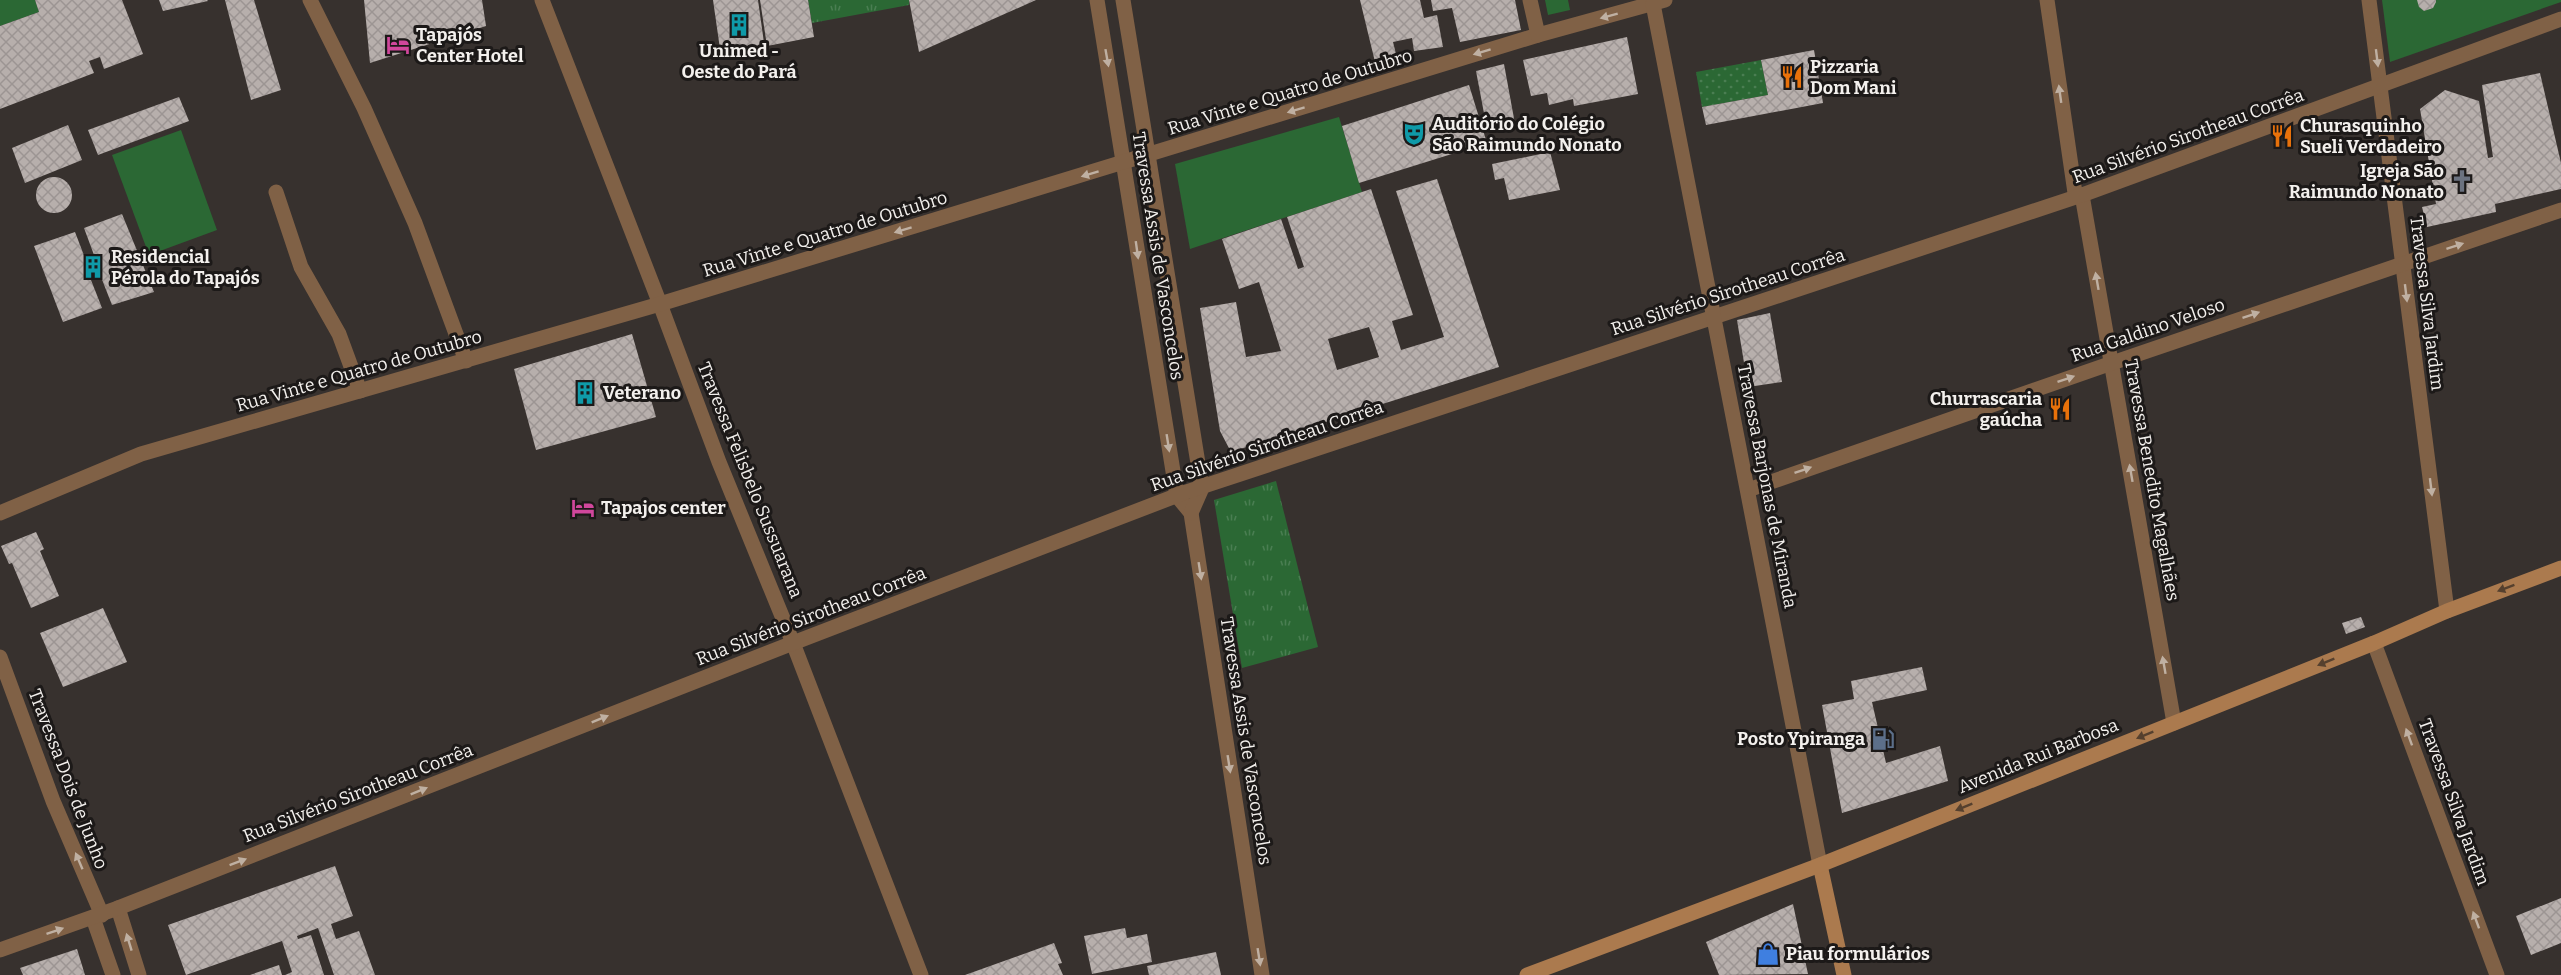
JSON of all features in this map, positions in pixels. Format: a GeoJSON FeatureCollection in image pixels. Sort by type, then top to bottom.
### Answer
{"type":"FeatureCollection","features":[{"type":"Feature","properties":{"kind":"main road","name":"Avenida Rui Barbosa"},"geometry":{"type":"LineString","coordinates":[[1527,975],[1820,865],[2374,643],[2447,611],[2561,568]]}},
{"type":"Feature","properties":{"kind":"main road","name":"Travessa Barjonas de Miranda"},"geometry":{"type":"LineString","coordinates":[[1820,865],[1844,975]]}},
{"type":"Feature","properties":{"kind":"street"},"geometry":{"type":"LineString","coordinates":[[310,0],[364,108],[415,223],[466,361]]}},
{"type":"Feature","properties":{"kind":"street","name":"Travessa Felisbelo Sussuarana"},"geometry":{"type":"LineString","coordinates":[[542,0],[719,462],[793,643],[921,975]]}},
{"type":"Feature","properties":{"kind":"street","name":"Travessa Assis de Vasconcelos"},"geometry":{"type":"LineString","coordinates":[[1097,0],[1177,496]]}},
{"type":"Feature","properties":{"kind":"street","name":"Travessa Assis de Vasconcelos"},"geometry":{"type":"LineString","coordinates":[[1123,0],[1202,488]]}},
{"type":"Feature","properties":{"kind":"street"},"geometry":{"type":"LineString","coordinates":[[1530,0],[1538,35]]}},
{"type":"Feature","properties":{"kind":"street","name":"Travessa Benedito Magalhães"},"geometry":{"type":"LineString","coordinates":[[2047,0],[2075,193],[2082,195],[2174,723]]}},
{"type":"Feature","properties":{"kind":"street","name":"Travessa Silva Jardim"},"geometry":{"type":"LineString","coordinates":[[2369,0],[2447,611]]}},
{"type":"Feature","properties":{"kind":"street","name":"Rua Vinte e Quatro de Outubro"},"geometry":{"type":"LineString","coordinates":[[0,513],[141,454],[660,304],[1538,35],[1659,2]]}},
{"type":"Feature","properties":{"kind":"street","name":"Travessa Barjonas de Miranda"},"geometry":{"type":"LineString","coordinates":[[1659,2],[1715,316],[1820,865]]}},
{"type":"Feature","properties":{"kind":"street","name":"Rua Silvério Sirotheau Corrêa"},"geometry":{"type":"LineString","coordinates":[[0,950],[118,908],[793,643],[1177,496],[2082,195],[2561,19]]}},
{"type":"Feature","properties":{"kind":"street"},"geometry":{"type":"LineString","coordinates":[[276,192],[301,267],[339,334],[360,391]]}},
{"type":"Feature","properties":{"kind":"street","name":"Rua Galdino Veloso"},"geometry":{"type":"LineString","coordinates":[[1748,490],[2561,210]]}},
{"type":"Feature","properties":{"kind":"street"},"geometry":{"type":"LineString","coordinates":[[1177,496],[1191,513],[1202,488]]}},
{"type":"Feature","properties":{"kind":"street","name":"Travessa Assis de Vasconcelos"},"geometry":{"type":"LineString","coordinates":[[1191,513],[1262,975]]}},
{"type":"Feature","properties":{"kind":"street","name":"Travessa Silva Jardim"},"geometry":{"type":"LineString","coordinates":[[2374,643],[2497,975]]}},
{"type":"Feature","properties":{"kind":"street","name":"Travessa Dois de Junho"},"geometry":{"type":"LineString","coordinates":[[0,657],[97,916],[113,975]]}},
{"type":"Feature","properties":{"kind":"street"},"geometry":{"type":"LineString","coordinates":[[118,908],[139,975]]}},
{"type":"Feature","properties":{"kind":"green space"},"geometry":{"type":"Polygon","coordinates":[[[0,0],[35,0],[39,12],[0,26],[0,0]]]}},
{"type":"Feature","properties":{"kind":"green space"},"geometry":{"type":"Polygon","coordinates":[[[808,0],[909,0],[909,5],[812,23],[808,0]]]}},
{"type":"Feature","properties":{"kind":"green space"},"geometry":{"type":"Polygon","coordinates":[[[1545,0],[1568,0],[1570,10],[1548,15],[1545,0]]]}},
{"type":"Feature","properties":{"kind":"green space"},"geometry":{"type":"Polygon","coordinates":[[[2382,0],[2561,0],[2561,2],[2390,62],[2382,0]]]}},
{"type":"Feature","properties":{"kind":"green space"},"geometry":{"type":"Polygon","coordinates":[[[1761,60],[1768,95],[1702,107],[1696,72],[1761,60]]]}},
{"type":"Feature","properties":{"kind":"green space"},"geometry":{"type":"Polygon","coordinates":[[[1339,117],[1362,192],[1190,249],[1175,164],[1339,117]]]}},
{"type":"Feature","properties":{"kind":"green space"},"geometry":{"type":"Polygon","coordinates":[[[181,130],[217,230],[149,255],[112,155],[181,130]]]}},
{"type":"Feature","properties":{"kind":"green space"},"geometry":{"type":"Polygon","coordinates":[[[1276,481],[1318,647],[1242,668],[1214,500],[1276,481]]]}},
{"type":"Feature","properties":{"kind":"building"},"geometry":{"type":"Polygon","coordinates":[[[35,0],[122,0],[143,54],[104,69],[100,57],[89,61],[94,73],[0,109],[0,26],[39,12],[35,0]]]}},
{"type":"Feature","properties":{"kind":"building"},"geometry":{"type":"Polygon","coordinates":[[[159,0],[207,0],[208,1],[163,11],[159,0]]]}},
{"type":"Feature","properties":{"kind":"building"},"geometry":{"type":"Polygon","coordinates":[[[225,0],[254,0],[281,90],[251,100],[225,0]]]}},
{"type":"Feature","properties":{"kind":"building","name":"Tapajós Center Hotel"},"geometry":{"type":"Polygon","coordinates":[[[364,0],[482,0],[486,26],[370,63],[364,0]]]}},
{"type":"Feature","properties":{"kind":"building","name":"Unimed - Oeste do Pará"},"geometry":{"type":"Polygon","coordinates":[[[713,0],[758,0],[765,50],[721,56],[713,0]]]}},
{"type":"Feature","properties":{"kind":"building"},"geometry":{"type":"Polygon","coordinates":[[[760,0],[808,0],[814,37],[767,46],[760,0]]]}},
{"type":"Feature","properties":{"kind":"building"},"geometry":{"type":"Polygon","coordinates":[[[909,0],[1036,0],[919,52],[909,0]]]}},
{"type":"Feature","properties":{"kind":"building"},"geometry":{"type":"Polygon","coordinates":[[[1360,0],[1420,0],[1424,18],[1437,15],[1443,47],[1414,51],[1412,38],[1393,42],[1397,58],[1375,62],[1360,0]]]}},
{"type":"Feature","properties":{"kind":"building"},"geometry":{"type":"Polygon","coordinates":[[[1431,0],[1515,0],[1521,30],[1460,42],[1452,8],[1433,11],[1431,0]]]}},
{"type":"Feature","properties":{"kind":"building"},"geometry":{"type":"Polygon","coordinates":[[[2417,0],[2436,0],[2436,2],[2433,8],[2424,11],[2419,7],[2417,0]]]}},
{"type":"Feature","properties":{"kind":"building"},"geometry":{"type":"Polygon","coordinates":[[[1627,37],[1638,94],[1574,106],[1573,99],[1549,105],[1547,93],[1531,96],[1523,60],[1627,37]]]}},
{"type":"Feature","properties":{"kind":"building","name":"Pizzaria Dom Mani"},"geometry":{"type":"Polygon","coordinates":[[[1814,50],[1823,103],[1706,125],[1702,107],[1768,95],[1761,60],[1814,50]]]}},
{"type":"Feature","properties":{"kind":"building"},"geometry":{"type":"Polygon","coordinates":[[[1504,64],[1515,124],[1487,129],[1476,71],[1504,64]]]}},
{"type":"Feature","properties":{"kind":"building"},"geometry":{"type":"Polygon","coordinates":[[[2540,73],[2561,163],[2561,189],[2495,204],[2496,212],[2427,227],[2422,207],[2436,204],[2420,109],[2445,90],[2479,101],[2488,158],[2493,157],[2482,85],[2540,73]]]}},
{"type":"Feature","properties":{"kind":"building","name":"Auditório do Colégio São Raimundo Nonato"},"geometry":{"type":"Polygon","coordinates":[[[1469,85],[1487,143],[1359,183],[1342,126],[1469,85]]]}},
{"type":"Feature","properties":{"kind":"building"},"geometry":{"type":"Polygon","coordinates":[[[179,97],[189,121],[98,155],[88,130],[179,97]]]}},
{"type":"Feature","properties":{"kind":"building"},"geometry":{"type":"Polygon","coordinates":[[[68,125],[82,160],[25,183],[12,148],[68,125]]]}},
{"type":"Feature","properties":{"kind":"building"},"geometry":{"type":"Polygon","coordinates":[[[1550,152],[1560,190],[1509,200],[1504,178],[1495,180],[1492,164],[1550,152]]]}},
{"type":"Feature","properties":{"kind":"building"},"geometry":{"type":"Polygon","coordinates":[[[54,177],[66,183],[72,195],[66,207],[54,213],[42,207],[36,195],[42,183],[54,177]]]}},
{"type":"Feature","properties":{"kind":"building"},"geometry":{"type":"Polygon","coordinates":[[[1437,179],[1499,367],[1231,452],[1220,431],[1200,308],[1236,302],[1246,357],[1281,351],[1259,282],[1239,289],[1222,239],[1281,219],[1298,269],[1304,267],[1287,217],[1371,189],[1413,315],[1392,321],[1401,350],[1444,337],[1396,191],[1437,179]],[[1369,327],[1328,339],[1337,370],[1379,357],[1369,327]]]}},
{"type":"Feature","properties":{"kind":"building","name":"Residencial Pérola do Tapajós"},"geometry":{"type":"Polygon","coordinates":[[[122,214],[154,292],[112,305],[101,277],[91,280],[102,308],[63,322],[34,246],[75,232],[85,258],[94,255],[84,228],[122,214]]]}},
{"type":"Feature","properties":{"kind":"building"},"geometry":{"type":"Polygon","coordinates":[[[1770,313],[1782,382],[1748,387],[1737,320],[1770,313]]]}},
{"type":"Feature","properties":{"kind":"building","name":"Veterano"},"geometry":{"type":"Polygon","coordinates":[[[632,334],[656,417],[536,450],[514,369],[632,334]]]}},
{"type":"Feature","properties":{"kind":"building"},"geometry":{"type":"Polygon","coordinates":[[[36,532],[44,549],[40,551],[59,596],[31,608],[12,563],[9,564],[1,546],[36,532]]]}},
{"type":"Feature","properties":{"kind":"building"},"geometry":{"type":"Polygon","coordinates":[[[103,608],[127,662],[63,687],[40,633],[103,608]]]}},
{"type":"Feature","properties":{"kind":"building"},"geometry":{"type":"Polygon","coordinates":[[[2361,617],[2365,627],[2346,634],[2342,623],[2361,617]]]}},
{"type":"Feature","properties":{"kind":"building"},"geometry":{"type":"Polygon","coordinates":[[[1922,667],[1927,690],[1872,702],[1886,763],[1940,746],[1948,781],[1842,813],[1822,705],[1854,699],[1851,681],[1922,667]]]}},
{"type":"Feature","properties":{"kind":"building"},"geometry":{"type":"Polygon","coordinates":[[[335,866],[353,916],[331,924],[336,939],[359,931],[375,975],[334,975],[318,928],[297,936],[298,939],[311,935],[324,975],[285,975],[292,972],[282,941],[186,975],[168,925],[335,866]]]}},
{"type":"Feature","properties":{"kind":"building"},"geometry":{"type":"Polygon","coordinates":[[[2561,898],[2561,943],[2531,955],[2516,916],[2561,898]]]}},
{"type":"Feature","properties":{"kind":"building","name":"Piau formulários"},"geometry":{"type":"Polygon","coordinates":[[[1793,904],[1808,974],[1719,975],[1706,942],[1793,904]]]}},
{"type":"Feature","properties":{"kind":"building"},"geometry":{"type":"Polygon","coordinates":[[[1125,928],[1127,938],[1147,934],[1152,962],[1092,974],[1084,936],[1125,928]]]}},
{"type":"Feature","properties":{"kind":"building"},"geometry":{"type":"Polygon","coordinates":[[[1054,943],[1062,963],[1058,964],[1063,975],[965,975],[1054,943]]]}},
{"type":"Feature","properties":{"kind":"building"},"geometry":{"type":"Polygon","coordinates":[[[77,949],[85,975],[23,975],[20,968],[77,949]]]}},
{"type":"Feature","properties":{"kind":"building"},"geometry":{"type":"Polygon","coordinates":[[[1216,952],[1221,975],[1149,975],[1147,966],[1216,952]]]}},
{"type":"Feature","properties":{"kind":"building"},"geometry":{"type":"Polygon","coordinates":[[[279,965],[282,975],[250,975],[279,965]]]}},
{"type":"Feature","properties":{"kind":"place","name":"Unimed - Oeste do Pará"},"geometry":{"type":"Point","coordinates":[739,25]}},
{"type":"Feature","properties":{"kind":"place","name":"Tapajós Center Hotel"},"geometry":{"type":"Point","coordinates":[398,45]}},
{"type":"Feature","properties":{"kind":"place","name":"Pizzaria Dom Mani"},"geometry":{"type":"Point","coordinates":[1792,77]}},
{"type":"Feature","properties":{"kind":"place","name":"Auditório do Colégio São Raimundo Nonato"},"geometry":{"type":"Point","coordinates":[1414,134]}},
{"type":"Feature","properties":{"kind":"place","name":"Churasquinho Sueli Verdadeiro"},"geometry":{"type":"Point","coordinates":[2282,136]}},
{"type":"Feature","properties":{"kind":"place","name":"Igreja São Raimundo Nonato"},"geometry":{"type":"Point","coordinates":[2462,181]}},
{"type":"Feature","properties":{"kind":"place","name":"Residencial Pérola do Tapajós"},"geometry":{"type":"Point","coordinates":[93,267]}},
{"type":"Feature","properties":{"kind":"place","name":"Veterano"},"geometry":{"type":"Point","coordinates":[585,393]}},
{"type":"Feature","properties":{"kind":"place","name":"Churrascaria gaúcha"},"geometry":{"type":"Point","coordinates":[2060,409]}},
{"type":"Feature","properties":{"kind":"place","name":"Tapajos center"},"geometry":{"type":"Point","coordinates":[583,508]}},
{"type":"Feature","properties":{"kind":"place","name":"Posto Ypiranga"},"geometry":{"type":"Point","coordinates":[1883,739]}},
{"type":"Feature","properties":{"kind":"place","name":"Piau formulários"},"geometry":{"type":"Point","coordinates":[1768,954]}}]}
